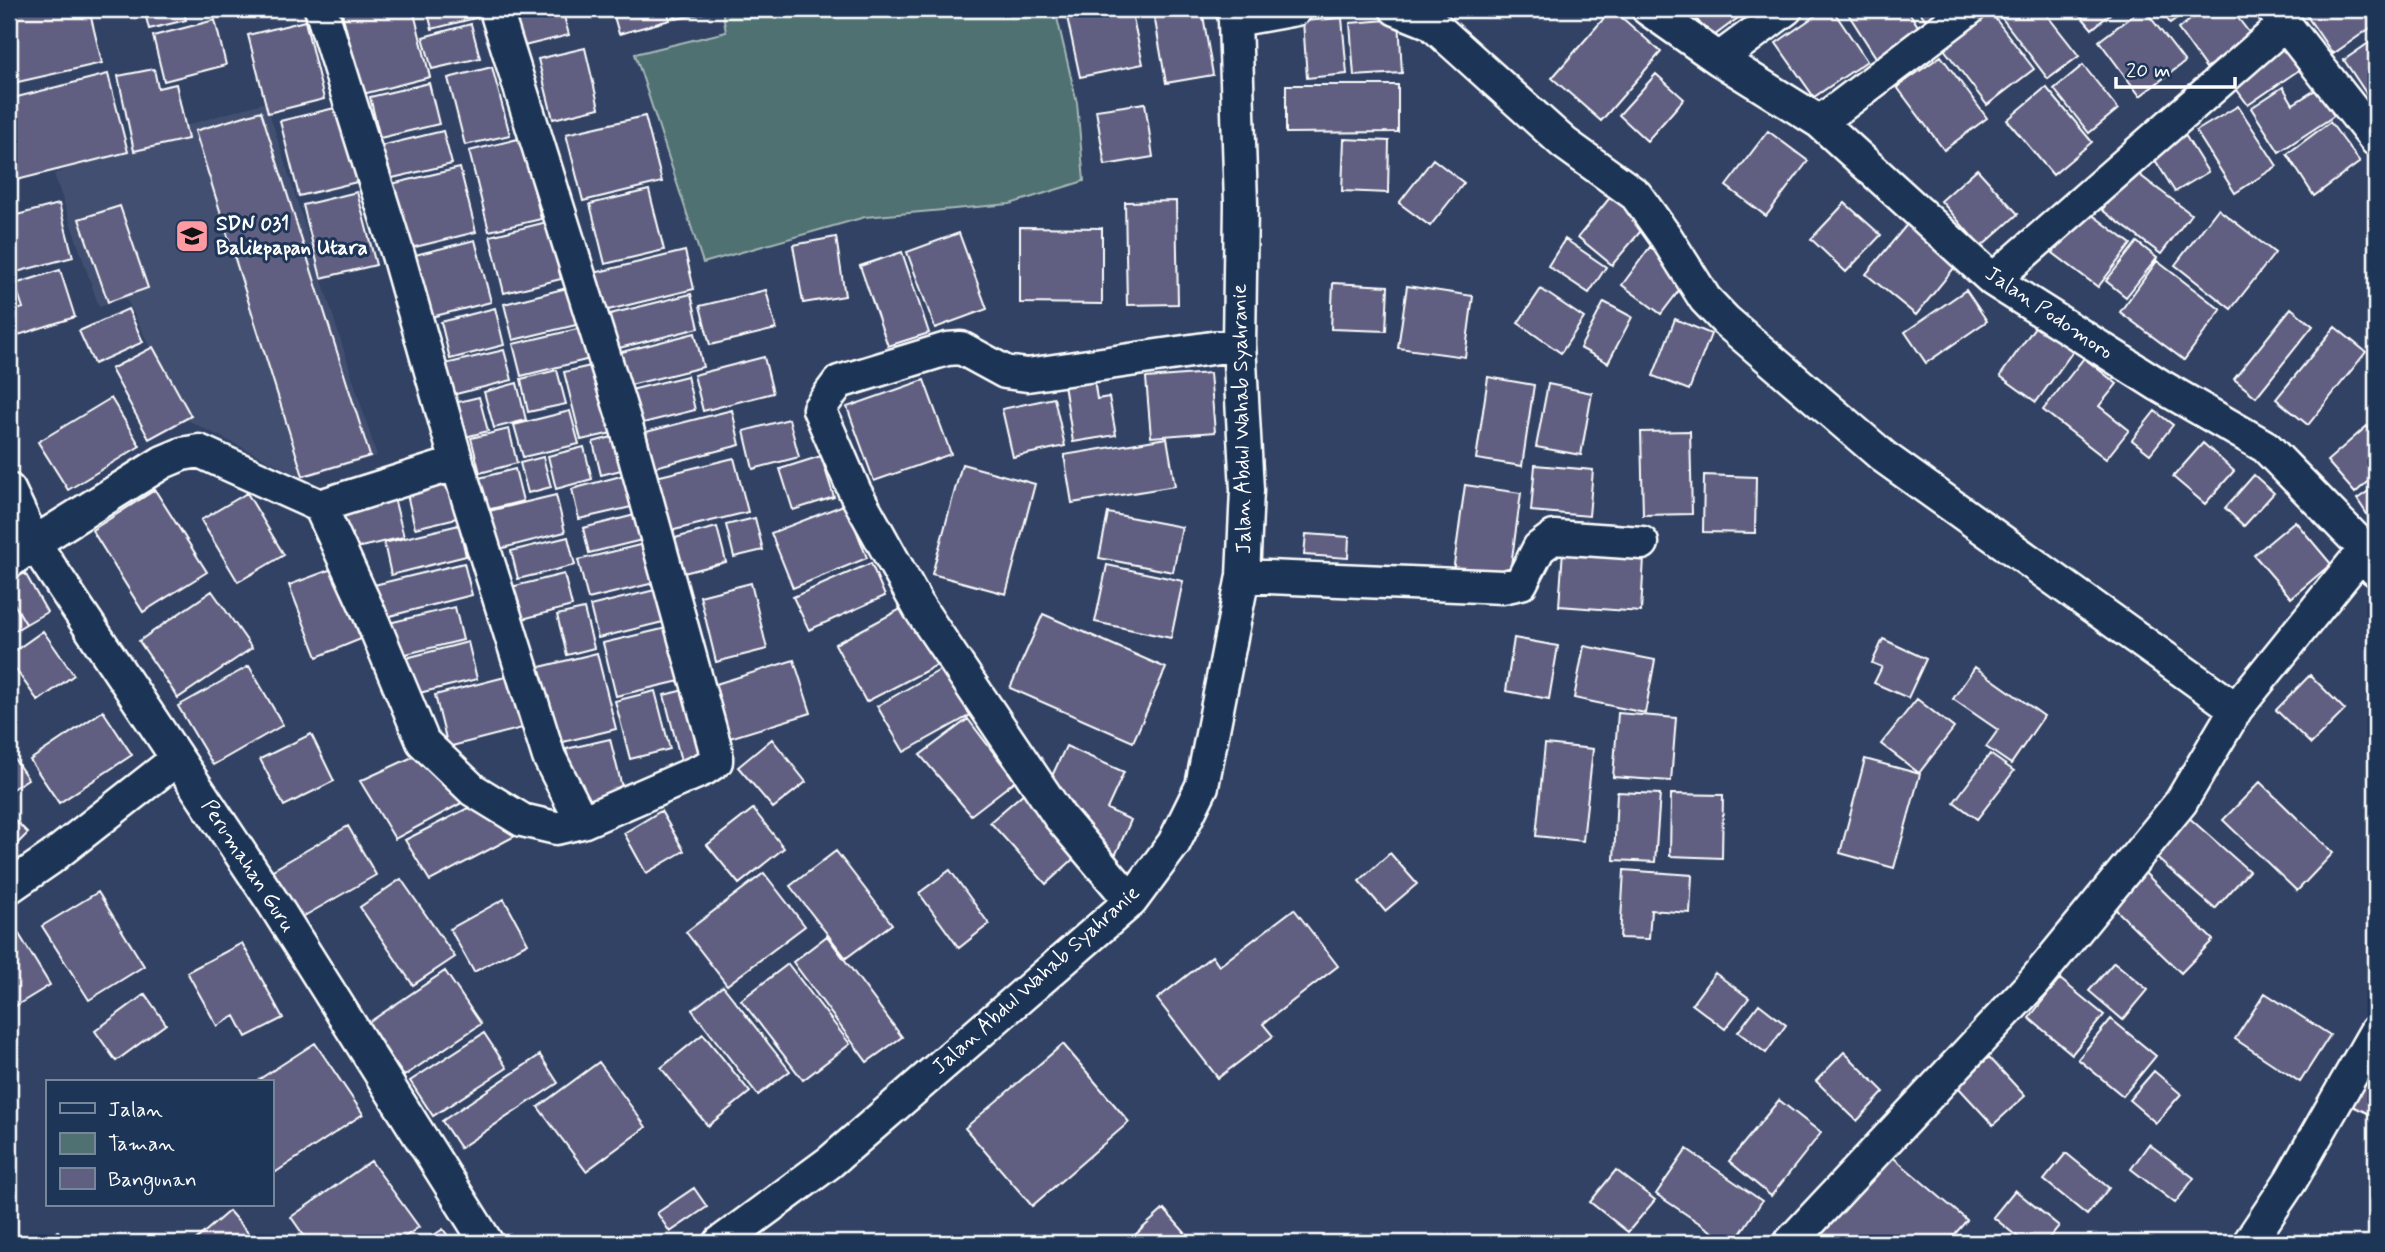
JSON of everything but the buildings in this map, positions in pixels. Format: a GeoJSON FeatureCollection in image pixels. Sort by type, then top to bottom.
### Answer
{"type":"FeatureCollection","features":[{"type":"Feature","properties":{"kind":"street"},"geometry":{"type":"LineString","coordinates":[[321,9],[398,255],[457,463],[549,757],[582,822]]}},
{"type":"Feature","properties":{"kind":"street"},"geometry":{"type":"LineString","coordinates":[[9,562],[34,543],[163,462],[199,451],[320,506],[370,615],[423,742],[473,790],[522,820],[556,828],[582,822],[704,769],[716,761],[716,751],[627,429],[498,17],[498,9]]}},
{"type":"Feature","properties":{"kind":"street"},"geometry":{"type":"LineString","coordinates":[[1234,14],[1296,9]]}},
{"type":"Feature","properties":{"kind":"street"},"geometry":{"type":"LineString","coordinates":[[1396,9],[1431,23],[1564,143],[1636,195],[1706,299],[1726,321],[1884,457],[2236,709]]}},
{"type":"Feature","properties":{"kind":"street","name":"Jalan Podomoro"},"geometry":{"type":"LineString","coordinates":[[1648,9],[1719,59],[1820,122],[1993,280],[2160,386],[2266,447],[2371,559]]}},
{"type":"Feature","properties":{"kind":"street"},"geometry":{"type":"LineString","coordinates":[[1719,59],[1786,9]]}},
{"type":"Feature","properties":{"kind":"street"},"geometry":{"type":"LineString","coordinates":[[1820,122],[1969,9]]}},
{"type":"Feature","properties":{"kind":"street","name":"Jalan Abdul Wahab Syahranie"},"geometry":{"type":"LineString","coordinates":[[720,1243],[830,1162],[1131,901],[1174,843],[1202,786],[1243,576],[1247,490],[1239,344],[1241,204],[1234,14]]}},
{"type":"Feature","properties":{"kind":"street"},"geometry":{"type":"LineString","coordinates":[[1993,280],[2279,17],[2376,140]]}},
{"type":"Feature","properties":{"kind":"street"},"geometry":{"type":"LineString","coordinates":[[1131,901],[1059,816],[920,609],[855,492],[820,409],[839,382],[947,349],[961,348],[1006,372],[1027,375],[1239,344]]}},
{"type":"Feature","properties":{"kind":"street"},"geometry":{"type":"LineString","coordinates":[[320,506],[457,463]]}},
{"type":"Feature","properties":{"kind":"street","name":"Perumahan Guru"},"geometry":{"type":"LineString","coordinates":[[9,490],[34,543],[274,904],[486,1243]]}},
{"type":"Feature","properties":{"kind":"street"},"geometry":{"type":"LineString","coordinates":[[1243,576],[1503,587],[1521,583],[1539,548],[1554,537],[1642,543]]}},
{"type":"Feature","properties":{"kind":"street"},"geometry":{"type":"LineString","coordinates":[[1790,1243],[2033,983],[2181,802],[2236,709],[2371,559]]}},
{"type":"Feature","properties":{"kind":"street"},"geometry":{"type":"LineString","coordinates":[[9,887],[51,858],[177,759]]}},
{"type":"Feature","properties":{"kind":"street"},"geometry":{"type":"LineString","coordinates":[[2249,1243],[2291,1180],[2376,1031]]}},
{"type":"Feature","properties":{"kind":"shaded area","name":"SDN 031 Balikpapan Utara"},"geometry":{"type":"Polygon","coordinates":[[[266,102],[377,456],[304,478],[185,419],[126,298],[99,307],[54,174],[194,123],[266,102]]]}},
{"type":"Feature","properties":{"kind":"green space"},"geometry":{"type":"Polygon","coordinates":[[[722,9],[1055,9],[1077,103],[1084,181],[1010,204],[865,217],[703,263],[635,54],[726,32],[722,9]]]}},
{"type":"Feature","properties":{"kind":"place","name":"SDN 031 Balikpapan Utara"},"geometry":{"type":"Point","coordinates":[192,236]}}]}
